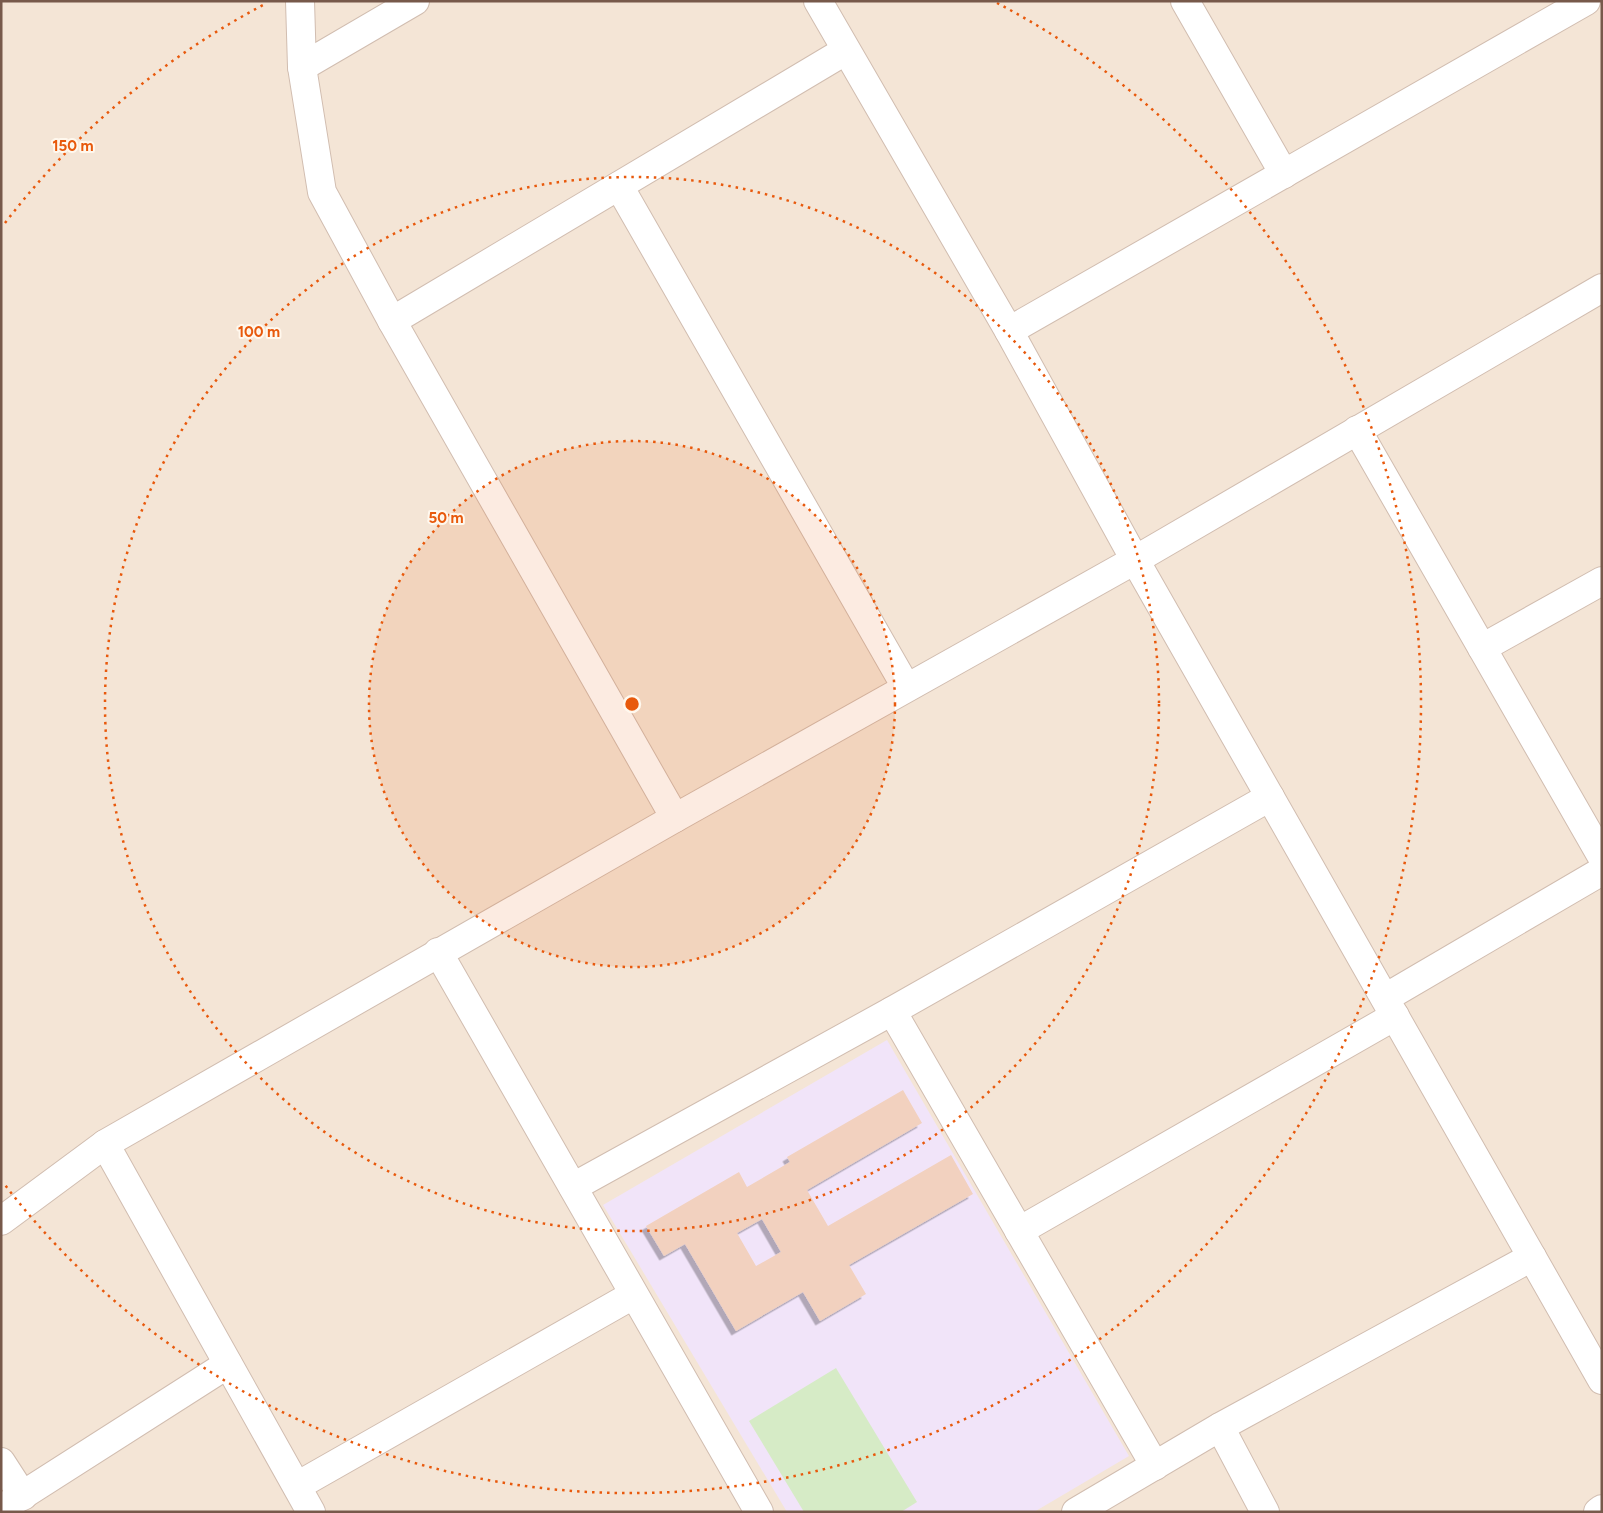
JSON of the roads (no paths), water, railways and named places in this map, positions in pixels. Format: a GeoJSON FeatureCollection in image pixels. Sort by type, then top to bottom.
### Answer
{"type":"FeatureCollection","features":[{"type":"Feature","properties":{"kind":"street"},"geometry":{"type":"LineString","coordinates":[[300,1],[302,67],[322,192],[392,321],[675,818]]}},
{"type":"Feature","properties":{"kind":"street"},"geometry":{"type":"LineString","coordinates":[[302,67],[415,1]]}},
{"type":"Feature","properties":{"kind":"street"},"geometry":{"type":"LineString","coordinates":[[818,1],[1009,331],[1135,560],[1602,1380]]}},
{"type":"Feature","properties":{"kind":"street"},"geometry":{"type":"LineString","coordinates":[[1185,1],[1284,174]]}},
{"type":"Feature","properties":{"kind":"street"},"geometry":{"type":"LineString","coordinates":[[1009,331],[1586,1]]}},
{"type":"Feature","properties":{"kind":"street"},"geometry":{"type":"LineString","coordinates":[[392,321],[846,51]]}},
{"type":"Feature","properties":{"kind":"street"},"geometry":{"type":"LineString","coordinates":[[619,186],[906,687]]}},
{"type":"Feature","properties":{"kind":"street"},"geometry":{"type":"LineString","coordinates":[[1,1221],[105,1144],[438,952],[906,687],[1135,560],[1602,288]]}},
{"type":"Feature","properties":{"kind":"street"},"geometry":{"type":"LineString","coordinates":[[1357,430],[1602,858]]}},
{"type":"Feature","properties":{"kind":"street"},"geometry":{"type":"LineString","coordinates":[[1482,648],[1602,581]]}},
{"type":"Feature","properties":{"kind":"street"},"geometry":{"type":"LineString","coordinates":[[573,1188],[892,1011],[1270,796]]}},
{"type":"Feature","properties":{"kind":"street"},"geometry":{"type":"LineString","coordinates":[[1019,1231],[1390,1007],[1602,871]]}},
{"type":"Feature","properties":{"kind":"street"},"geometry":{"type":"LineString","coordinates":[[438,952],[759,1512]]}},
{"type":"Feature","properties":{"kind":"street"},"geometry":{"type":"LineString","coordinates":[[892,1011],[1154,1466]]}},
{"type":"Feature","properties":{"kind":"street"},"geometry":{"type":"LineString","coordinates":[[105,1144],[311,1512]]}},
{"type":"Feature","properties":{"kind":"street"},"geometry":{"type":"LineString","coordinates":[[1076,1512],[1220,1427],[1532,1257]]}},
{"type":"Feature","properties":{"kind":"street"},"geometry":{"type":"LineString","coordinates":[[297,1486],[633,1295]]}},
{"type":"Feature","properties":{"kind":"street"},"geometry":{"type":"LineString","coordinates":[[1,1462],[12,1503],[228,1364]]}},
{"type":"Feature","properties":{"kind":"street"},"geometry":{"type":"LineString","coordinates":[[1220,1427],[1265,1512]]}},
{"type":"Feature","properties":{"kind":"street"},"geometry":{"type":"LineString","coordinates":[[1598,1512],[1602,1509]]}}]}
